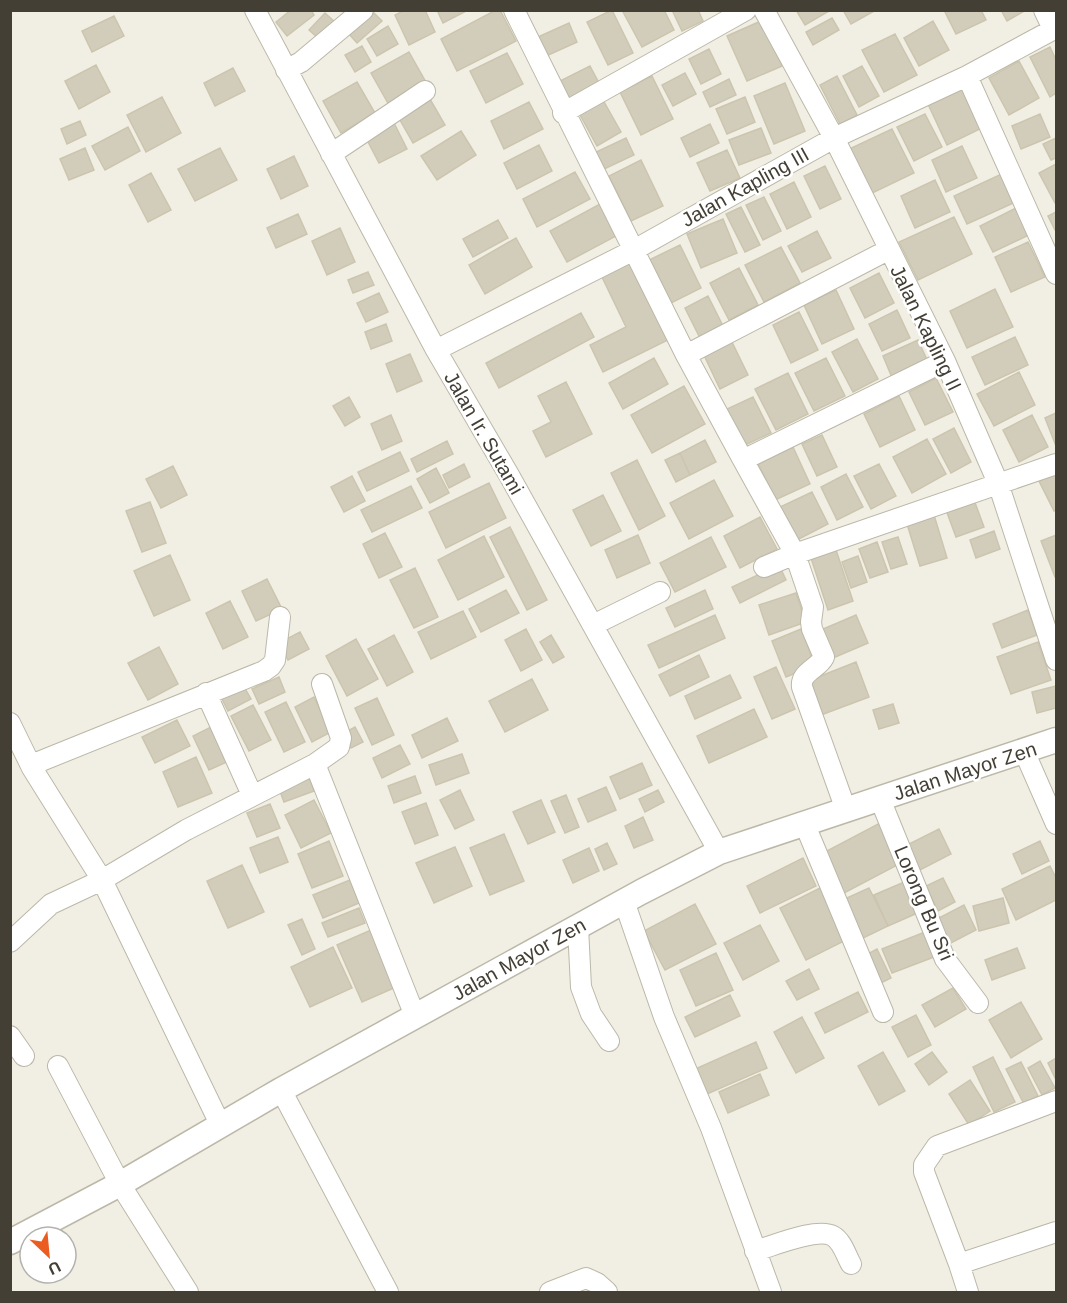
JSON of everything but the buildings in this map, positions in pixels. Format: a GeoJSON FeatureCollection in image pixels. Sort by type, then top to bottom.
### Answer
{"type":"FeatureCollection","features":[{"type":"Feature","properties":{"kind":"street","name":"Jalan Ir. Sutami"},"geometry":{"type":"LineString","coordinates":[[255,10],[436,350],[719,852]]}},
{"type":"Feature","properties":{"kind":"street"},"geometry":{"type":"LineString","coordinates":[[286,70],[301,62],[363,10]]}},
{"type":"Feature","properties":{"kind":"street"},"geometry":{"type":"LineString","coordinates":[[514,10],[686,355],[795,554],[813,607],[812,629],[824,657],[820,664],[804,676],[802,687],[846,810]]}},
{"type":"Feature","properties":{"kind":"street"},"geometry":{"type":"LineString","coordinates":[[563,112],[746,10]]}},
{"type":"Feature","properties":{"kind":"street","name":"Jalan Kapling II"},"geometry":{"type":"LineString","coordinates":[[764,10],[834,138],[945,361],[998,483],[1056,660]]}},
{"type":"Feature","properties":{"kind":"street"},"geometry":{"type":"LineString","coordinates":[[1044,10],[1055,28]]}},
{"type":"Feature","properties":{"kind":"street","name":"Jalan Kapling III"},"geometry":{"type":"LineString","coordinates":[[436,350],[634,250],[834,138],[967,76],[1055,28]]}},
{"type":"Feature","properties":{"kind":"street"},"geometry":{"type":"LineString","coordinates":[[967,76],[1056,274]]}},
{"type":"Feature","properties":{"kind":"street"},"geometry":{"type":"LineString","coordinates":[[331,154],[425,91]]}},
{"type":"Feature","properties":{"kind":"street"},"geometry":{"type":"LineString","coordinates":[[686,355],[888,250]]}},
{"type":"Feature","properties":{"kind":"street"},"geometry":{"type":"LineString","coordinates":[[743,460],[945,361]]}},
{"type":"Feature","properties":{"kind":"street"},"geometry":{"type":"LineString","coordinates":[[764,567],[795,554],[1056,464]]}},
{"type":"Feature","properties":{"kind":"street"},"geometry":{"type":"LineString","coordinates":[[593,625],[660,592]]}},
{"type":"Feature","properties":{"kind":"street"},"geometry":{"type":"LineString","coordinates":[[32,768],[41,761],[271,666],[274,660],[280,617]]}},
{"type":"Feature","properties":{"kind":"street"},"geometry":{"type":"LineString","coordinates":[[10,942],[51,904],[102,880],[186,830],[315,764],[339,747],[341,738],[322,684]]}},
{"type":"Feature","properties":{"kind":"street"},"geometry":{"type":"LineString","coordinates":[[206,693],[252,795]]}},
{"type":"Feature","properties":{"kind":"street"},"geometry":{"type":"LineString","coordinates":[[10,723],[32,768],[102,880],[220,1124]]}},
{"type":"Feature","properties":{"kind":"street","name":"Jalan Mayor Zen"},"geometry":{"type":"LineString","coordinates":[[11,1240],[120,1184],[281,1090],[624,901],[719,852],[1056,741]]}},
{"type":"Feature","properties":{"kind":"street"},"geometry":{"type":"LineString","coordinates":[[1024,751],[1056,824]]}},
{"type":"Feature","properties":{"kind":"street"},"geometry":{"type":"LineString","coordinates":[[315,764],[416,1016]]}},
{"type":"Feature","properties":{"kind":"street","name":"Lorong Bu Sri"},"geometry":{"type":"LineString","coordinates":[[880,799],[945,958],[978,1003]]}},
{"type":"Feature","properties":{"kind":"street"},"geometry":{"type":"LineString","coordinates":[[805,825],[882,1012]]}},
{"type":"Feature","properties":{"kind":"street"},"geometry":{"type":"LineString","coordinates":[[624,901],[664,1017],[711,1128],[771,1293]]}},
{"type":"Feature","properties":{"kind":"street"},"geometry":{"type":"LineString","coordinates":[[578,927],[581,987],[591,1014],[609,1041]]}},
{"type":"Feature","properties":{"kind":"street"},"geometry":{"type":"LineString","coordinates":[[10,1036],[24,1056]]}},
{"type":"Feature","properties":{"kind":"street"},"geometry":{"type":"LineString","coordinates":[[58,1066],[120,1184],[188,1293]]}},
{"type":"Feature","properties":{"kind":"street"},"geometry":{"type":"LineString","coordinates":[[281,1090],[388,1293]]}},
{"type":"Feature","properties":{"kind":"street"},"geometry":{"type":"LineString","coordinates":[[968,1293],[924,1172],[927,1158],[937,1146],[1056,1101]]}},
{"type":"Feature","properties":{"kind":"street"},"geometry":{"type":"LineString","coordinates":[[959,1264],[1056,1232]]}},
{"type":"Feature","properties":{"kind":"street"},"geometry":{"type":"LineString","coordinates":[[755,1251],[807,1235],[822,1233],[833,1236],[840,1243],[851,1264]]}},
{"type":"Feature","properties":{"kind":"street"},"geometry":{"type":"LineString","coordinates":[[550,1293],[586,1278],[597,1283],[608,1293]]}}]}
